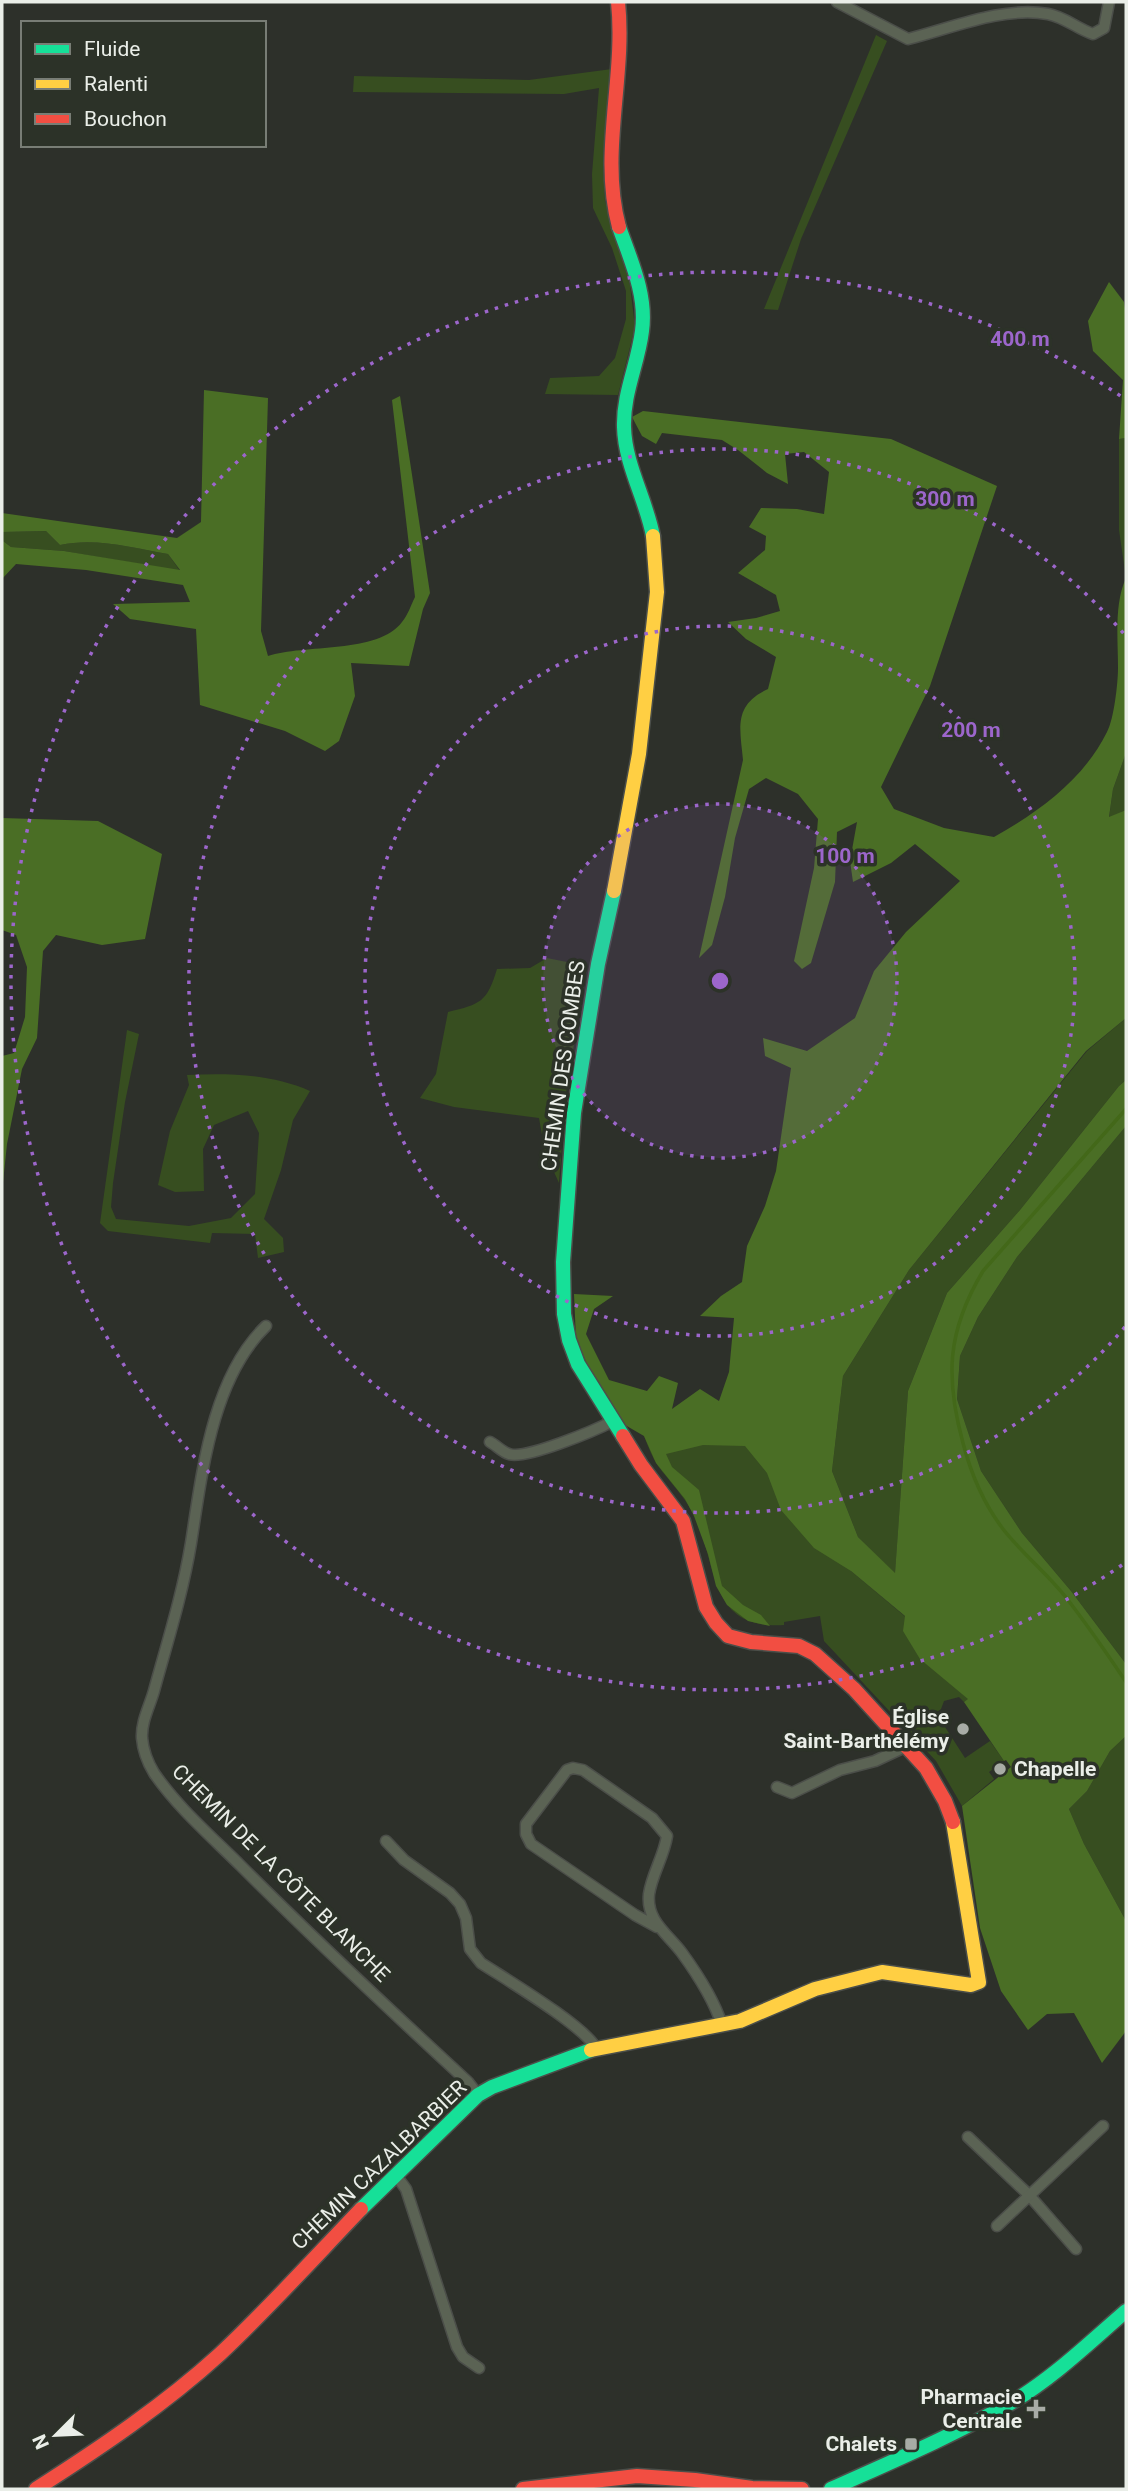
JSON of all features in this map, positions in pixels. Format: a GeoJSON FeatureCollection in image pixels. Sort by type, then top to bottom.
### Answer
{"type":"FeatureCollection","features":[{"type":"Feature","properties":{"kind":"street","name":"CHEMIN DES COMBES"},"geometry":{"type":"LineString","coordinates":[[618,2],[621,29],[610,168],[618,224],[642,294],[642,331],[626,397],[624,428],[629,459],[650,518],[654,539],[656,592],[637,767],[622,857],[598,964],[578,1088],[568,1176],[563,1262],[564,1314],[569,1340],[578,1364],[641,1465],[683,1521],[706,1607],[716,1623],[728,1636],[751,1642],[799,1646],[815,1654],[854,1689],[926,1768],[951,1818],[979,1982]]}},
{"type":"Feature","properties":{"kind":"street"},"geometry":{"type":"LineString","coordinates":[[837,2],[908,39],[993,17],[1024,13],[1046,14],[1061,18],[1086,32],[1099,33],[1104,29],[1109,2]]}},
{"type":"Feature","properties":{"kind":"street","name":"CHEMIN DE LA CÔTE BLANCHE"},"geometry":{"type":"LineString","coordinates":[[266,1326],[253,1339],[225,1390],[205,1454],[187,1565],[145,1718],[142,1737],[145,1755],[154,1773],[203,1827],[309,1934],[468,2082],[478,2095]]}},
{"type":"Feature","properties":{"kind":"street"},"geometry":{"type":"LineString","coordinates":[[490,1442],[509,1454],[523,1455],[599,1429],[613,1421]]}},
{"type":"Feature","properties":{"kind":"street"},"geometry":{"type":"LineString","coordinates":[[777,1787],[792,1793],[840,1770],[875,1761],[907,1746]]}},
{"type":"Feature","properties":{"kind":"street"},"geometry":{"type":"LineString","coordinates":[[657,1927],[649,1894],[667,1836],[652,1818],[583,1770],[567,1770],[526,1824],[526,1834],[531,1844],[657,1927],[681,1952],[716,2009],[722,2025]]}},
{"type":"Feature","properties":{"kind":"street"},"geometry":{"type":"LineString","coordinates":[[386,1841],[404,1860],[450,1893],[460,1904],[466,1918],[470,1950],[481,1963],[575,2026],[596,2048]]}},
{"type":"Feature","properties":{"kind":"street","name":"CHEMIN CAZALBARBIER"},"geometry":{"type":"LineString","coordinates":[[36,2489],[114,2437],[177,2391],[212,2361],[395,2174],[478,2095],[492,2087],[596,2048],[722,2025],[762,2013],[815,1989],[882,1972],[971,1985],[979,1982]]}},
{"type":"Feature","properties":{"kind":"street"},"geometry":{"type":"LineString","coordinates":[[997,2226],[1103,2126]]}},
{"type":"Feature","properties":{"kind":"street"},"geometry":{"type":"LineString","coordinates":[[968,2137],[1029,2195],[1076,2249]]}},
{"type":"Feature","properties":{"kind":"street"},"geometry":{"type":"LineString","coordinates":[[395,2174],[406,2189],[457,2347],[463,2357],[479,2368]]}},
{"type":"Feature","properties":{"kind":"street"},"geometry":{"type":"LineString","coordinates":[[831,2489],[1010,2403],[1048,2377],[1126,2311]]}},
{"type":"Feature","properties":{"kind":"street"},"geometry":{"type":"LineString","coordinates":[[523,2489],[637,2476],[755,2488],[808,2489]]}},
{"type":"Feature","properties":{"kind":"green space"},"geometry":{"type":"Polygon","coordinates":[[[876,35],[887,41],[801,239],[778,310],[764,309],[876,35]]]}},
{"type":"Feature","properties":{"kind":"green space"},"geometry":{"type":"Polygon","coordinates":[[[612,69],[603,157],[605,201],[630,285],[635,327],[618,395],[545,394],[550,378],[599,376],[615,358],[626,319],[626,291],[612,248],[593,208],[592,174],[599,88],[564,94],[353,92],[354,76],[529,80],[612,69]]]}},
{"type":"Feature","properties":{"kind":"green space"},"geometry":{"type":"Polygon","coordinates":[[[1109,282],[1124,302],[1126,315],[1126,438],[1119,439],[1123,380],[1093,351],[1088,321],[1109,282]]]}},
{"type":"Feature","properties":{"kind":"green space"},"geometry":{"type":"Polygon","coordinates":[[[204,390],[268,398],[261,631],[268,656],[359,644],[376,639],[391,632],[408,613],[415,597],[392,400],[400,396],[430,593],[423,609],[409,666],[351,663],[355,696],[339,741],[325,751],[285,731],[200,705],[196,629],[130,619],[113,604],[190,602],[183,585],[86,570],[16,564],[2,579],[2,534],[3,541],[11,547],[64,551],[180,570],[168,554],[101,543],[60,545],[46,531],[2,532],[2,513],[177,538],[201,522],[204,390]]]}},
{"type":"Feature","properties":{"kind":"green space"},"geometry":{"type":"Polygon","coordinates":[[[643,411],[891,439],[997,486],[930,686],[881,787],[894,809],[944,828],[994,837],[1044,805],[1086,765],[1107,732],[1114,710],[1118,675],[1118,610],[1126,578],[1126,753],[1113,789],[1109,817],[1126,810],[1126,1018],[1086,1051],[909,1270],[843,1376],[832,1471],[858,1537],[895,1573],[908,1391],[947,1293],[1020,1210],[1126,1080],[1126,1126],[1017,1257],[978,1317],[960,1356],[957,1399],[981,1471],[1022,1533],[1071,1591],[1126,1664],[1126,1736],[1110,1751],[1087,1791],[1069,1809],[1084,1844],[1126,1921],[1126,2031],[1102,2063],[1074,2013],[1047,2014],[1028,2030],[1001,1991],[980,1928],[962,1806],[1011,1767],[1004,1761],[964,1702],[968,1699],[920,1659],[903,1631],[905,1616],[851,1571],[814,1548],[781,1510],[767,1473],[745,1446],[703,1445],[666,1454],[672,1467],[699,1490],[722,1586],[743,1605],[761,1615],[770,1626],[748,1621],[727,1605],[716,1586],[708,1554],[685,1499],[656,1463],[644,1436],[625,1425],[593,1378],[576,1339],[574,1294],[613,1296],[594,1309],[586,1334],[609,1380],[647,1391],[659,1376],[678,1383],[672,1409],[700,1389],[719,1401],[729,1372],[734,1318],[700,1316],[721,1296],[742,1282],[747,1246],[765,1206],[776,1171],[791,1068],[765,1056],[763,1038],[807,1051],[855,1018],[874,971],[906,932],[960,881],[915,844],[891,863],[853,882],[850,861],[857,822],[837,832],[835,882],[811,963],[802,969],[794,961],[814,868],[818,819],[798,794],[766,778],[749,789],[735,838],[725,897],[712,945],[699,958],[743,760],[741,718],[749,702],[768,689],[776,657],[746,639],[728,622],[780,611],[776,595],[738,573],[765,550],[766,536],[749,527],[761,508],[797,509],[824,514],[829,472],[804,452],[785,454],[788,484],[767,473],[722,440],[662,433],[656,444],[642,436],[632,417],[643,411]]]}},
{"type":"Feature","properties":{"kind":"green space"},"geometry":{"type":"Polygon","coordinates":[[[1126,438],[1126,578],[1119,530],[1119,439],[1126,438]]]}},
{"type":"Feature","properties":{"kind":"green space"},"geometry":{"type":"Polygon","coordinates":[[[46,531],[60,545],[101,543],[168,554],[180,571],[64,551],[11,547],[3,541],[2,532],[46,531]]]}},
{"type":"Feature","properties":{"kind":"green space"},"geometry":{"type":"Polygon","coordinates":[[[1126,753],[1126,810],[1109,818],[1113,789],[1126,753]]]}},
{"type":"Feature","properties":{"kind":"green space"},"geometry":{"type":"Polygon","coordinates":[[[2,818],[98,821],[162,854],[145,939],[102,945],[56,935],[43,951],[37,1038],[22,1069],[7,1144],[2,1192],[2,1056],[14,1053],[25,1017],[27,967],[16,935],[2,930],[2,818]]]}},
{"type":"Feature","properties":{"kind":"green space"},"geometry":{"type":"Polygon","coordinates":[[[547,958],[587,966],[566,1093],[559,1183],[545,1152],[539,1118],[454,1107],[420,1098],[436,1074],[448,1012],[468,1007],[481,1000],[490,989],[497,969],[530,968],[547,958]]]}},
{"type":"Feature","properties":{"kind":"green space"},"geometry":{"type":"Polygon","coordinates":[[[1126,1018],[1126,1080],[1020,1210],[947,1293],[908,1391],[895,1574],[858,1537],[832,1471],[843,1376],[909,1270],[1087,1051],[1126,1018]]]}},
{"type":"Feature","properties":{"kind":"green space"},"geometry":{"type":"Polygon","coordinates":[[[127,1030],[139,1034],[125,1102],[113,1183],[111,1207],[116,1219],[189,1226],[231,1218],[255,1194],[259,1133],[248,1111],[214,1125],[203,1149],[204,1191],[175,1192],[158,1185],[170,1131],[189,1085],[187,1075],[219,1074],[265,1078],[310,1091],[293,1120],[281,1170],[264,1219],[283,1238],[284,1252],[258,1258],[255,1234],[212,1233],[210,1243],[108,1231],[100,1223],[127,1030]]]}},
{"type":"Feature","properties":{"kind":"green space"},"geometry":{"type":"Polygon","coordinates":[[[1126,1126],[1126,1664],[1071,1591],[1022,1533],[981,1471],[957,1399],[960,1356],[978,1317],[1017,1257],[1126,1126]]]}},
{"type":"Feature","properties":{"kind":"green space"},"geometry":{"type":"Polygon","coordinates":[[[783,1412],[851,1571],[914,1624],[976,1695],[964,1702],[959,1697],[944,1701],[936,1713],[965,1758],[990,1741],[1004,1761],[989,1772],[994,1779],[962,1806],[936,1761],[824,1641],[820,1616],[784,1622],[784,1625],[759,1624],[741,1617],[728,1605],[719,1590],[693,1513],[658,1466],[644,1436],[783,1412]]]}},
{"type":"Feature","properties":{"kind":"green space"},"geometry":{"type":"Polygon","coordinates":[[[1126,1736],[1126,1921],[1084,1844],[1069,1809],[1087,1791],[1110,1751],[1126,1736]]]}},
{"type":"Feature","properties":{"kind":"waterway"},"geometry":{"type":"LineString","coordinates":[[1126,1109],[983,1271],[971,1293],[956,1334],[952,1375],[953,1397],[966,1455],[990,1509],[1011,1539],[1063,1594],[1126,1682]]}},
{"type":"Feature","properties":{"kind":"traffic: fast"},"geometry":{"type":"LineString","coordinates":[[619,227],[637,278],[643,318],[624,414],[625,441],[653,536]]}},
{"type":"Feature","properties":{"kind":"traffic: fast"},"geometry":{"type":"LineString","coordinates":[[614,891],[598,964],[574,1113],[563,1262],[564,1314],[569,1340],[578,1364],[623,1436]]}},
{"type":"Feature","properties":{"kind":"traffic: fast"},"geometry":{"type":"LineString","coordinates":[[361,2209],[478,2095],[492,2087],[591,2050]]}},
{"type":"Feature","properties":{"kind":"traffic: fast"},"geometry":{"type":"LineString","coordinates":[[831,2489],[943,2438],[1009,2404],[1055,2372],[1126,2311]]}},
{"type":"Feature","properties":{"kind":"traffic: slow"},"geometry":{"type":"LineString","coordinates":[[614,891],[639,754],[657,592],[653,536]]}},
{"type":"Feature","properties":{"kind":"traffic: slow"},"geometry":{"type":"LineString","coordinates":[[591,2050],[740,2021],[815,1989],[882,1972],[971,1985],[979,1982],[953,1822]]}},
{"type":"Feature","properties":{"kind":"traffic: jam"},"geometry":{"type":"LineString","coordinates":[[618,2],[620,30],[612,171],[619,227]]}},
{"type":"Feature","properties":{"kind":"traffic: jam"},"geometry":{"type":"LineString","coordinates":[[623,1436],[683,1521],[706,1607],[716,1623],[728,1636],[751,1642],[799,1646],[815,1654],[854,1689],[926,1768],[945,1801],[953,1822]]}},
{"type":"Feature","properties":{"kind":"traffic: jam"},"geometry":{"type":"LineString","coordinates":[[36,2489],[131,2425],[199,2373],[256,2319],[361,2209]]}},
{"type":"Feature","properties":{"kind":"traffic: jam"},"geometry":{"type":"LineString","coordinates":[[523,2489],[637,2476],[752,2488],[802,2489]]}},
{"type":"Feature","properties":{"kind":"place","name":"Église Saint-Barthélémy"},"geometry":{"type":"Point","coordinates":[963,1729]}},
{"type":"Feature","properties":{"kind":"place","name":"Chapelle"},"geometry":{"type":"Point","coordinates":[1000,1769]}},
{"type":"Feature","properties":{"kind":"place","name":"Pharmacie Centrale"},"geometry":{"type":"Point","coordinates":[1036,2409]}},
{"type":"Feature","properties":{"kind":"place","name":"Chalets"},"geometry":{"type":"Point","coordinates":[911,2444]}}]}
